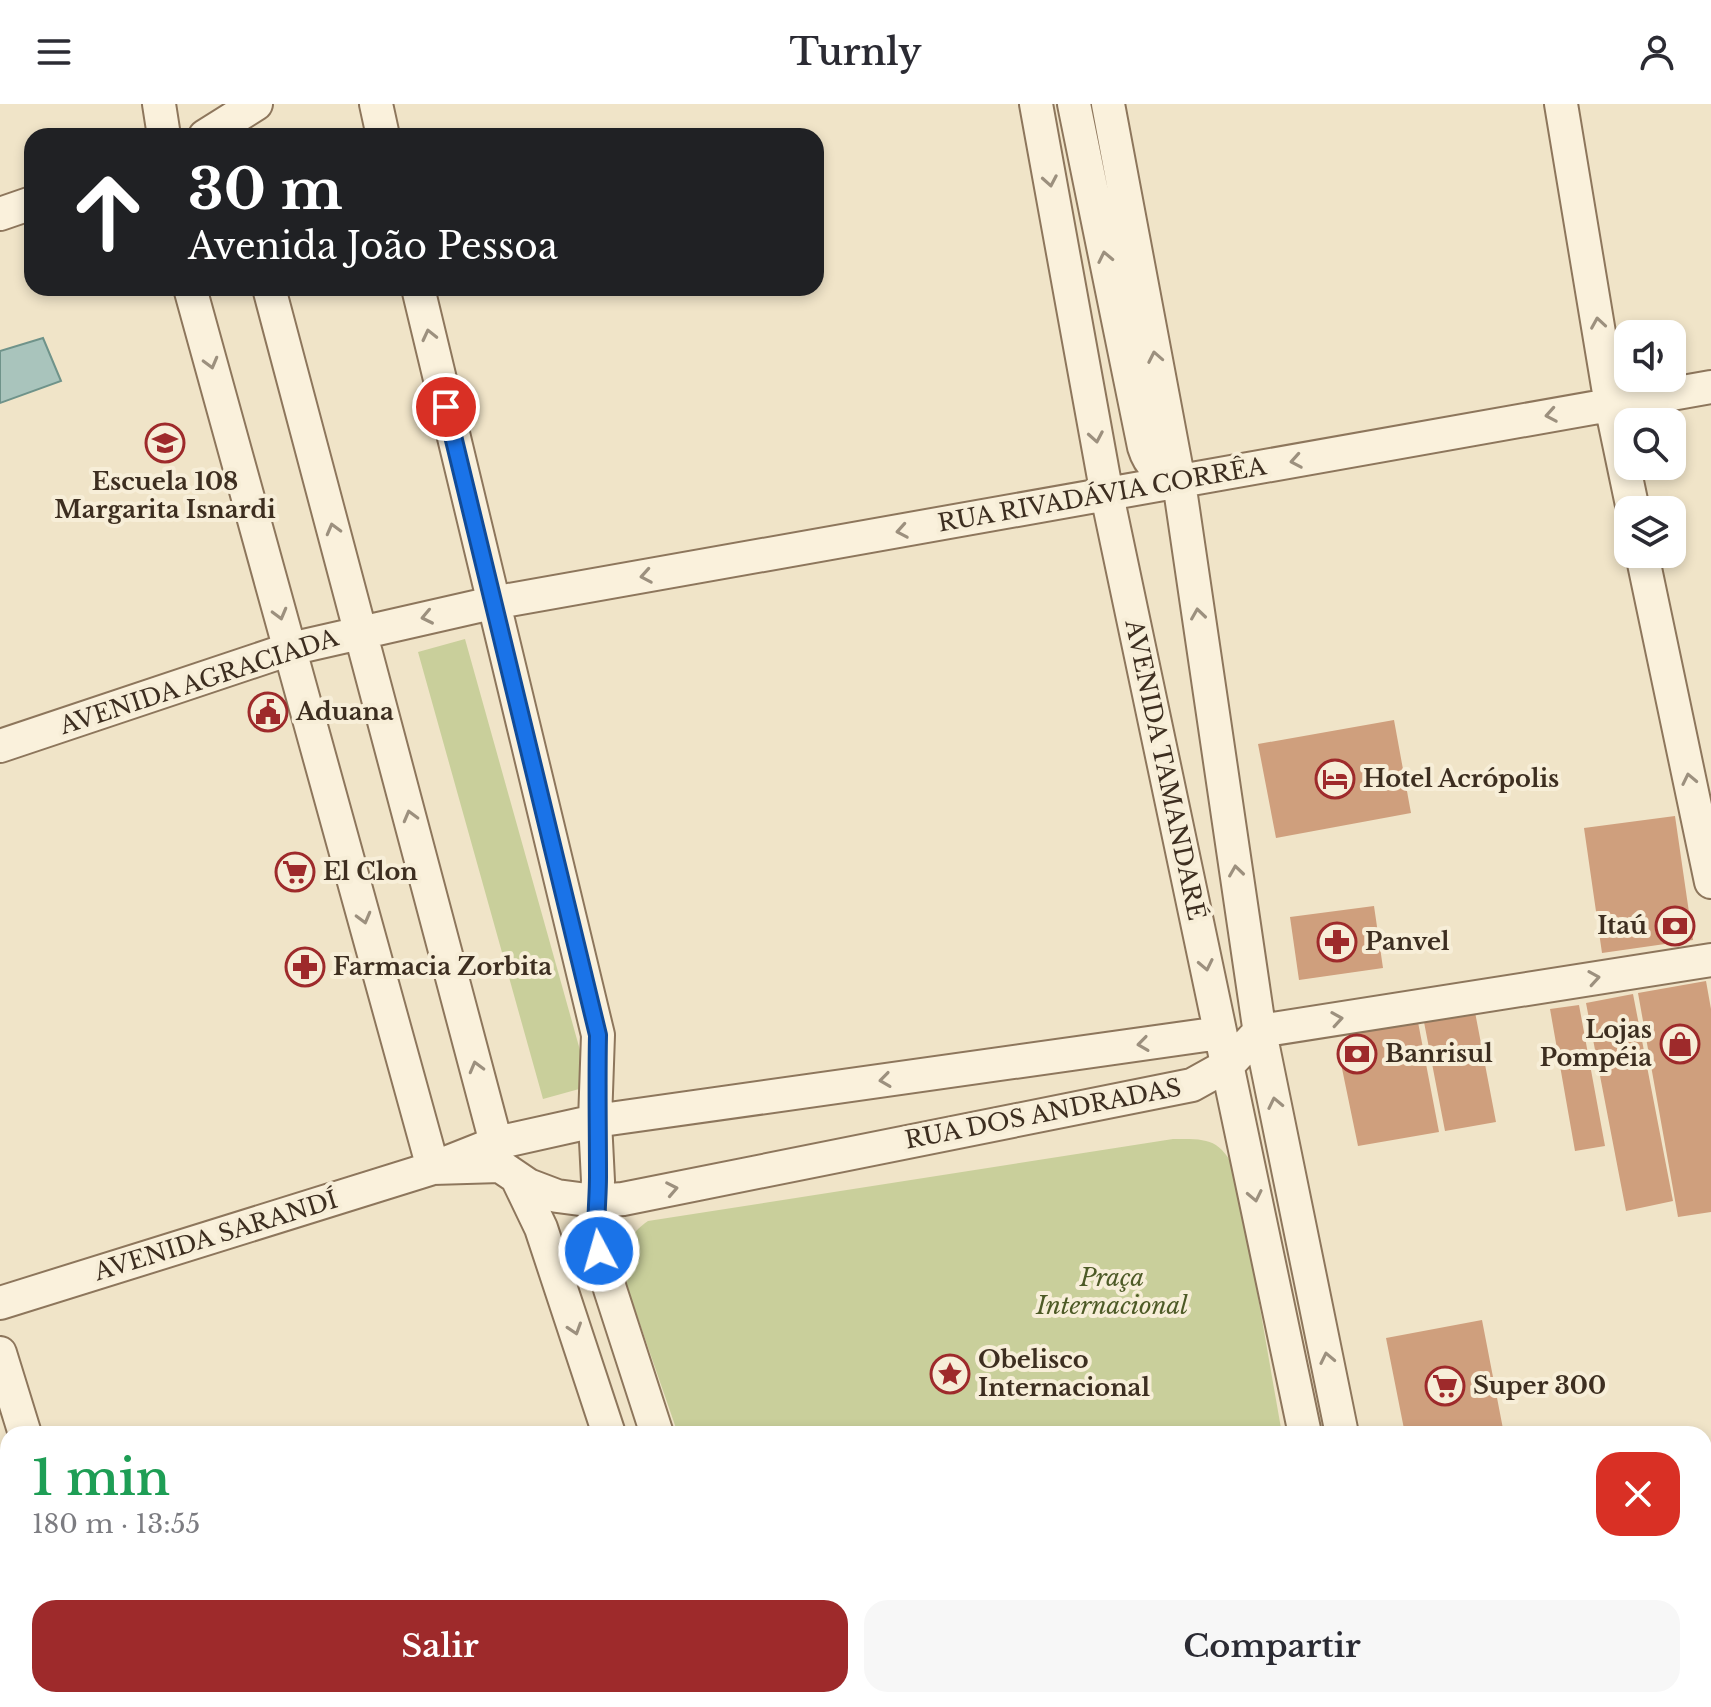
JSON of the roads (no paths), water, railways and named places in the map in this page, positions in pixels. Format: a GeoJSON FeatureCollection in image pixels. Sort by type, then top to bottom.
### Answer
{"type":"FeatureCollection","features":[{"type":"Feature","properties":{"kind":"street"},"geometry":{"type":"LineString","coordinates":[[159,104],[163,128]]}},
{"type":"Feature","properties":{"kind":"street"},"geometry":{"type":"LineString","coordinates":[[220,125],[256,104]]}},
{"type":"Feature","properties":{"kind":"street"},"geometry":{"type":"LineString","coordinates":[[376,104],[381,128]]}},
{"type":"Feature","properties":{"kind":"street","name":"AVENIDA TAMANDARÉ"},"geometry":{"type":"LineString","coordinates":[[1036,104],[1107,495],[1303,1426]]}},
{"type":"Feature","properties":{"kind":"street"},"geometry":{"type":"LineString","coordinates":[[1074,104],[1144,447],[1148,460],[1156,470],[1179,482]]}},
{"type":"Feature","properties":{"kind":"street","name":"AVENIDA TAMANDARÉ"},"geometry":{"type":"LineString","coordinates":[[1108,104],[1179,482],[1260,1031],[1340,1426]]}},
{"type":"Feature","properties":{"kind":"street"},"geometry":{"type":"LineString","coordinates":[[1561,104],[1611,405],[1630,496]]}},
{"type":"Feature","properties":{"kind":"street"},"geometry":{"type":"LineString","coordinates":[[0,214],[24,206]]}},
{"type":"Feature","properties":{"kind":"street"},"geometry":{"type":"LineString","coordinates":[[192,296],[433,1168]]}},
{"type":"Feature","properties":{"kind":"street"},"geometry":{"type":"LineString","coordinates":[[271,296],[361,631],[541,1228],[606,1426]]}},
{"type":"Feature","properties":{"kind":"street"},"geometry":{"type":"LineString","coordinates":[[420,296],[598,1035],[594,1225],[599,1251],[654,1426]]}},
{"type":"Feature","properties":{"kind":"street","name":"RUA RIVADÁVIA CORRÊA"},"geometry":{"type":"LineString","coordinates":[[492,603],[1711,387]]}},
{"type":"Feature","properties":{"kind":"street"},"geometry":{"type":"LineString","coordinates":[[1645,568],[1711,882]]}},
{"type":"Feature","properties":{"kind":"street","name":"AVENIDA AGRACIADA"},"geometry":{"type":"LineString","coordinates":[[0,746],[290,649],[492,603]]}},
{"type":"Feature","properties":{"kind":"street"},"geometry":{"type":"LineString","coordinates":[[1260,1031],[1711,960]]}},
{"type":"Feature","properties":{"kind":"street","name":"RUA DOS ANDRADAS"},"geometry":{"type":"LineString","coordinates":[[595,1201],[623,1199],[1192,1085],[1228,1065],[1260,1031]]}},
{"type":"Feature","properties":{"kind":"street","name":"RUA DOS ANDRADAS"},"geometry":{"type":"LineString","coordinates":[[595,1121],[1220,1033]]}},
{"type":"Feature","properties":{"kind":"street","name":"AVENIDA SARANDÍ"},"geometry":{"type":"LineString","coordinates":[[0,1303],[433,1168],[518,1151],[595,1121]]}},
{"type":"Feature","properties":{"kind":"street"},"geometry":{"type":"LineString","coordinates":[[518,1151],[581,1142],[597,1157]]}},
{"type":"Feature","properties":{"kind":"street","name":"AVENIDA SARANDÍ"},"geometry":{"type":"LineString","coordinates":[[518,1151],[557,1196],[595,1201]]}},
{"type":"Feature","properties":{"kind":"street"},"geometry":{"type":"LineString","coordinates":[[0,1353],[23,1426]]}},
{"type":"Feature","properties":{"kind":"water"},"geometry":{"type":"Polygon","coordinates":[[[43,338],[61,381],[0,403],[0,351],[43,338]]]}},
{"type":"Feature","properties":{"kind":"place","name":"Escuela 108 Margarita Isnardi"},"geometry":{"type":"Point","coordinates":[165,443]}},
{"type":"Feature","properties":{"kind":"place","name":"Aduana"},"geometry":{"type":"Point","coordinates":[268,712]}},
{"type":"Feature","properties":{"kind":"place","name":"Hotel Acrópolis"},"geometry":{"type":"Point","coordinates":[1335,779]}},
{"type":"Feature","properties":{"kind":"place","name":"El Clon"},"geometry":{"type":"Point","coordinates":[295,872]}},
{"type":"Feature","properties":{"kind":"place","name":"Itaú"},"geometry":{"type":"Point","coordinates":[1675,926]}},
{"type":"Feature","properties":{"kind":"place","name":"Panvel"},"geometry":{"type":"Point","coordinates":[1337,942]}},
{"type":"Feature","properties":{"kind":"place","name":"Farmacia Zorbita"},"geometry":{"type":"Point","coordinates":[305,967]}},
{"type":"Feature","properties":{"kind":"place","name":"Lojas Pompéia"},"geometry":{"type":"Point","coordinates":[1680,1044]}},
{"type":"Feature","properties":{"kind":"place","name":"Banrisul"},"geometry":{"type":"Point","coordinates":[1357,1054]}},
{"type":"Feature","properties":{"kind":"place","name":"Obelisco Internacional"},"geometry":{"type":"Point","coordinates":[950,1374]}},
{"type":"Feature","properties":{"kind":"place","name":"Super 300"},"geometry":{"type":"Point","coordinates":[1445,1386]}},
{"type":"Feature","properties":{"kind":"park label","name":"Praça Internacional"},"geometry":{"type":"Point","coordinates":[1112,1292]}}]}
